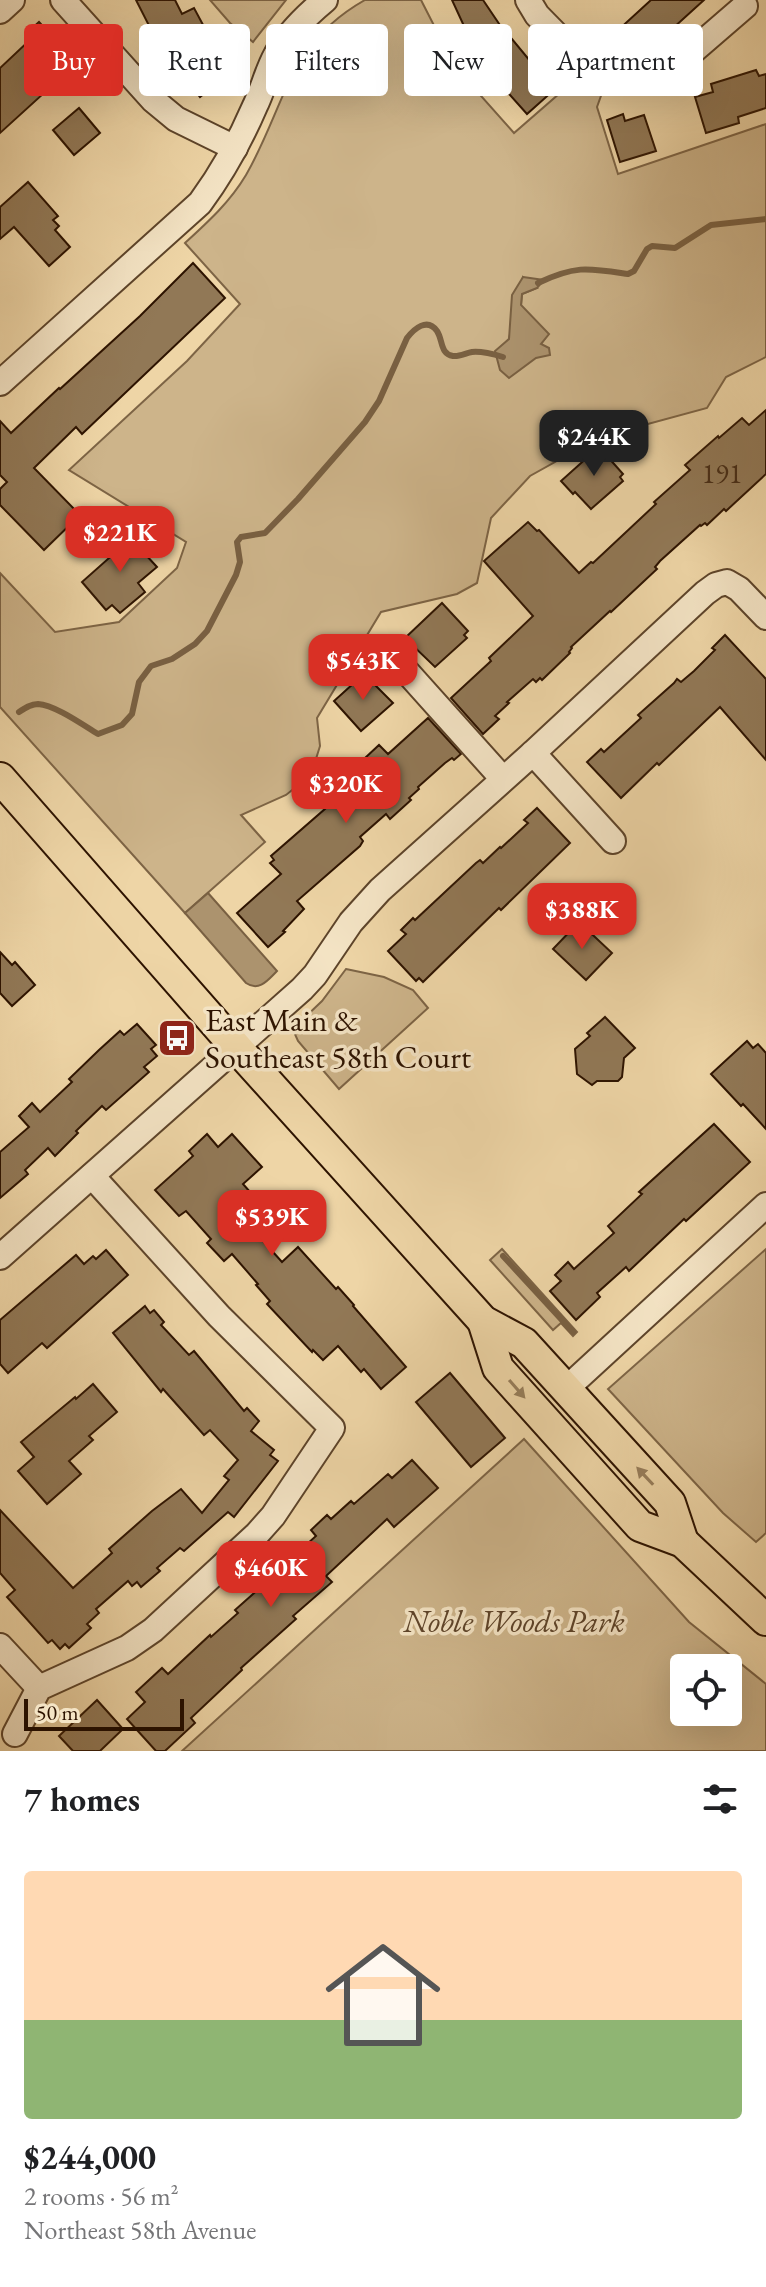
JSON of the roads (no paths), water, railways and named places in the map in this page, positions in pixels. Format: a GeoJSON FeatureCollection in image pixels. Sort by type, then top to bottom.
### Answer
{"type":"FeatureCollection","features":[{"type":"Feature","properties":{"kind":"main road"},"geometry":{"type":"LineString","coordinates":[[0,778],[235,1046],[483,1321],[524,1343],[670,1503],[683,1542]]}},
{"type":"Feature","properties":{"kind":"main road"},"geometry":{"type":"LineString","coordinates":[[483,1321],[498,1368],[640,1526],[683,1542],[766,1620]]}},
{"type":"Feature","properties":{"kind":"street"},"geometry":{"type":"LineString","coordinates":[[0,11],[12,0]]}},
{"type":"Feature","properties":{"kind":"street"},"geometry":{"type":"LineString","coordinates":[[63,0],[153,100],[176,119],[235,148]]}},
{"type":"Feature","properties":{"kind":"street"},"geometry":{"type":"LineString","coordinates":[[0,383],[200,203],[235,148],[275,55],[294,30],[325,0]]}},
{"type":"Feature","properties":{"kind":"street"},"geometry":{"type":"LineString","coordinates":[[528,0],[537,15],[588,67],[618,79],[659,75],[679,63],[745,6]]}},
{"type":"Feature","properties":{"kind":"street"},"geometry":{"type":"LineString","coordinates":[[0,1257],[315,975],[351,922],[380,890],[705,593],[727,582],[739,589],[766,617]]}},
{"type":"Feature","properties":{"kind":"street"},"geometry":{"type":"LineString","coordinates":[[408,673],[503,779]]}},
{"type":"Feature","properties":{"kind":"street"},"geometry":{"type":"LineString","coordinates":[[533,753],[613,841]]}},
{"type":"Feature","properties":{"kind":"street"},"geometry":{"type":"LineString","coordinates":[[15,1734],[39,1688],[127,1648],[153,1630],[265,1525],[332,1428],[219,1316],[92,1176]]}},
{"type":"Feature","properties":{"kind":"street"},"geometry":{"type":"LineString","coordinates":[[566,1389],[766,1205]]}},
{"type":"Feature","properties":{"kind":"street"},"geometry":{"type":"LineString","coordinates":[[0,1646],[39,1688]]}},
{"type":"Feature","properties":{"kind":"waterway"},"geometry":{"type":"LineString","coordinates":[[538,283],[562,273],[582,270],[628,274],[634,271],[652,246],[675,248],[711,225],[766,219]]}},
{"type":"Feature","properties":{"kind":"waterway"},"geometry":{"type":"LineString","coordinates":[[19,712],[33,705],[45,705],[98,734],[122,725],[132,714],[139,682],[151,666],[172,659],[195,644],[207,631],[236,575],[240,562],[237,542],[241,537],[265,533],[365,422],[379,401],[407,338],[417,328],[425,325],[433,327],[449,355],[480,352],[503,357]]}},
{"type":"Feature","properties":{"kind":"waterway"},"geometry":{"type":"LineString","coordinates":[[503,1256],[573,1332]]}},
{"type":"Feature","properties":{"kind":"place","name":"East Main & Southeast 58th Court"},"geometry":{"type":"Point","coordinates":[177,1038]}},
{"type":"Feature","properties":{"kind":"park label","name":"Noble Woods Park"},"geometry":{"type":"Point","coordinates":[514,1621]}}]}
